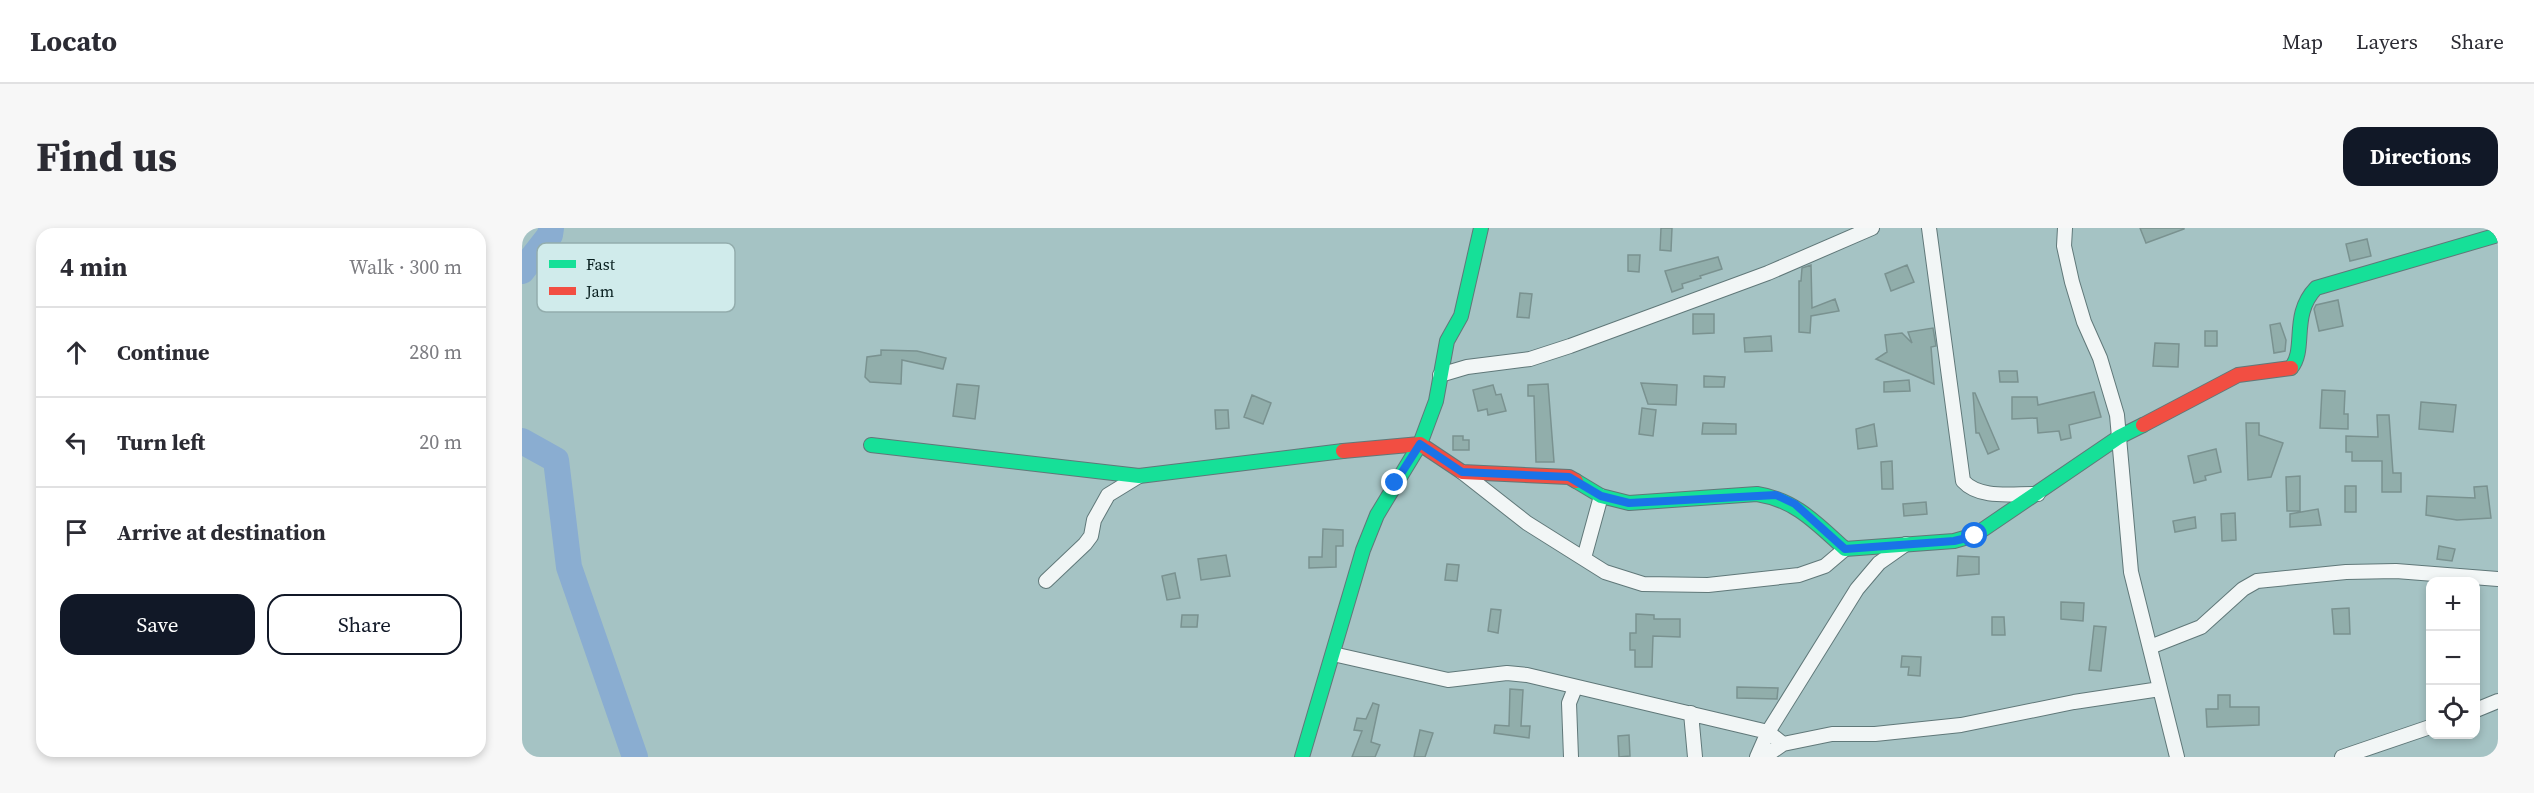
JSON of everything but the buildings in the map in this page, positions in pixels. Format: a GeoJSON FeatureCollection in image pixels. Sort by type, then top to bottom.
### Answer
{"type":"FeatureCollection","features":[{"type":"Feature","properties":{"kind":"street"},"geometry":{"type":"LineString","coordinates":[[1302,757],[1377,515],[1420,444],[1436,401],[1447,341],[1461,316],[1481,228]]}},
{"type":"Feature","properties":{"kind":"street"},"geometry":{"type":"LineString","coordinates":[[1440,375],[1467,368],[1530,359],[1570,346],[1768,273],[1872,228]]}},
{"type":"Feature","properties":{"kind":"street"},"geometry":{"type":"LineString","coordinates":[[1929,228],[1964,481],[1971,489],[1981,492],[2040,494]]}},
{"type":"Feature","properties":{"kind":"street"},"geometry":{"type":"LineString","coordinates":[[2065,228],[2064,246],[2072,282],[2084,322],[2100,358],[2117,415],[2131,572],[2160,689],[2180,756]]}},
{"type":"Feature","properties":{"kind":"street"},"geometry":{"type":"LineString","coordinates":[[871,445],[1139,476],[1185,472],[1317,453],[1420,444],[1462,472],[1527,523],[1605,572],[1643,584],[1708,585],[1799,575],[1825,566],[1845,549],[1954,541],[1975,536],[2040,494],[2119,437],[2238,375],[2286,370],[2293,367],[2300,308],[2306,296],[2316,288],[2498,235]]}},
{"type":"Feature","properties":{"kind":"street"},"geometry":{"type":"LineString","coordinates":[[1462,472],[1569,477],[1601,496],[1629,503],[1776,495],[1795,504],[1845,549]]}},
{"type":"Feature","properties":{"kind":"street"},"geometry":{"type":"LineString","coordinates":[[1046,581],[1091,536],[1094,520],[1108,495],[1139,476]]}},
{"type":"Feature","properties":{"kind":"street"},"geometry":{"type":"LineString","coordinates":[[1584,558],[1601,496]]}},
{"type":"Feature","properties":{"kind":"street"},"geometry":{"type":"LineString","coordinates":[[1757,757],[1768,732],[1831,627],[1857,589],[1879,563],[1908,543]]}},
{"type":"Feature","properties":{"kind":"street"},"geometry":{"type":"LineString","coordinates":[[2150,647],[2201,627],[2243,589],[2257,582],[2346,572],[2396,571],[2498,579]]}},
{"type":"Feature","properties":{"kind":"street"},"geometry":{"type":"LineString","coordinates":[[1333,654],[1448,680],[1507,673],[1768,732],[1783,744]]}},
{"type":"Feature","properties":{"kind":"street"},"geometry":{"type":"LineString","coordinates":[[1571,757],[1569,703],[1575,688]]}},
{"type":"Feature","properties":{"kind":"street"},"geometry":{"type":"LineString","coordinates":[[1764,757],[1783,744],[1832,735],[1875,734],[1961,724],[2074,702],[2160,689]]}},
{"type":"Feature","properties":{"kind":"street"},"geometry":{"type":"LineString","coordinates":[[2480,708],[2498,701]]}},
{"type":"Feature","properties":{"kind":"street"},"geometry":{"type":"LineString","coordinates":[[1691,713],[1695,757]]}},
{"type":"Feature","properties":{"kind":"street"},"geometry":{"type":"LineString","coordinates":[[2342,757],[2426,728]]}},
{"type":"Feature","properties":{"kind":"waterway"},"geometry":{"type":"LineString","coordinates":[[544,243],[550,235],[551,228]]}},
{"type":"Feature","properties":{"kind":"waterway"},"geometry":{"type":"LineString","coordinates":[[522,271],[537,252]]}},
{"type":"Feature","properties":{"kind":"waterway"},"geometry":{"type":"LineString","coordinates":[[522,441],[556,460],[569,567],[635,757]]}},
{"type":"Feature","properties":{"kind":"traffic: fast"},"geometry":{"type":"LineString","coordinates":[[1302,757],[1363,550],[1377,515],[1420,444],[1436,401],[1447,341],[1461,316],[1481,228]]}},
{"type":"Feature","properties":{"kind":"traffic: fast"},"geometry":{"type":"LineString","coordinates":[[2291,368],[2298,351],[2303,309],[2316,288],[2498,235]]}},
{"type":"Feature","properties":{"kind":"traffic: fast"},"geometry":{"type":"LineString","coordinates":[[1576,481],[1601,496],[1629,503],[1757,494],[1771,497],[1805,514],[1845,549],[1954,541],[1975,535],[2119,437],[2143,425]]}},
{"type":"Feature","properties":{"kind":"traffic: fast"},"geometry":{"type":"LineString","coordinates":[[871,445],[1139,476],[1343,451]]}},
{"type":"Feature","properties":{"kind":"traffic: jam"},"geometry":{"type":"LineString","coordinates":[[2143,425],[2238,375],[2291,368]]}},
{"type":"Feature","properties":{"kind":"traffic: jam"},"geometry":{"type":"LineString","coordinates":[[1343,451],[1420,444],[1462,472],[1569,477],[1576,481]]}},
{"type":"Feature","properties":{"kind":"route"},"geometry":{"type":"LineString","coordinates":[[1395,483],[1420,444],[1462,472],[1569,477],[1601,496],[1629,503],[1757,494],[1776,495],[1795,504],[1845,549],[1954,541],[1975,536]]}}]}
